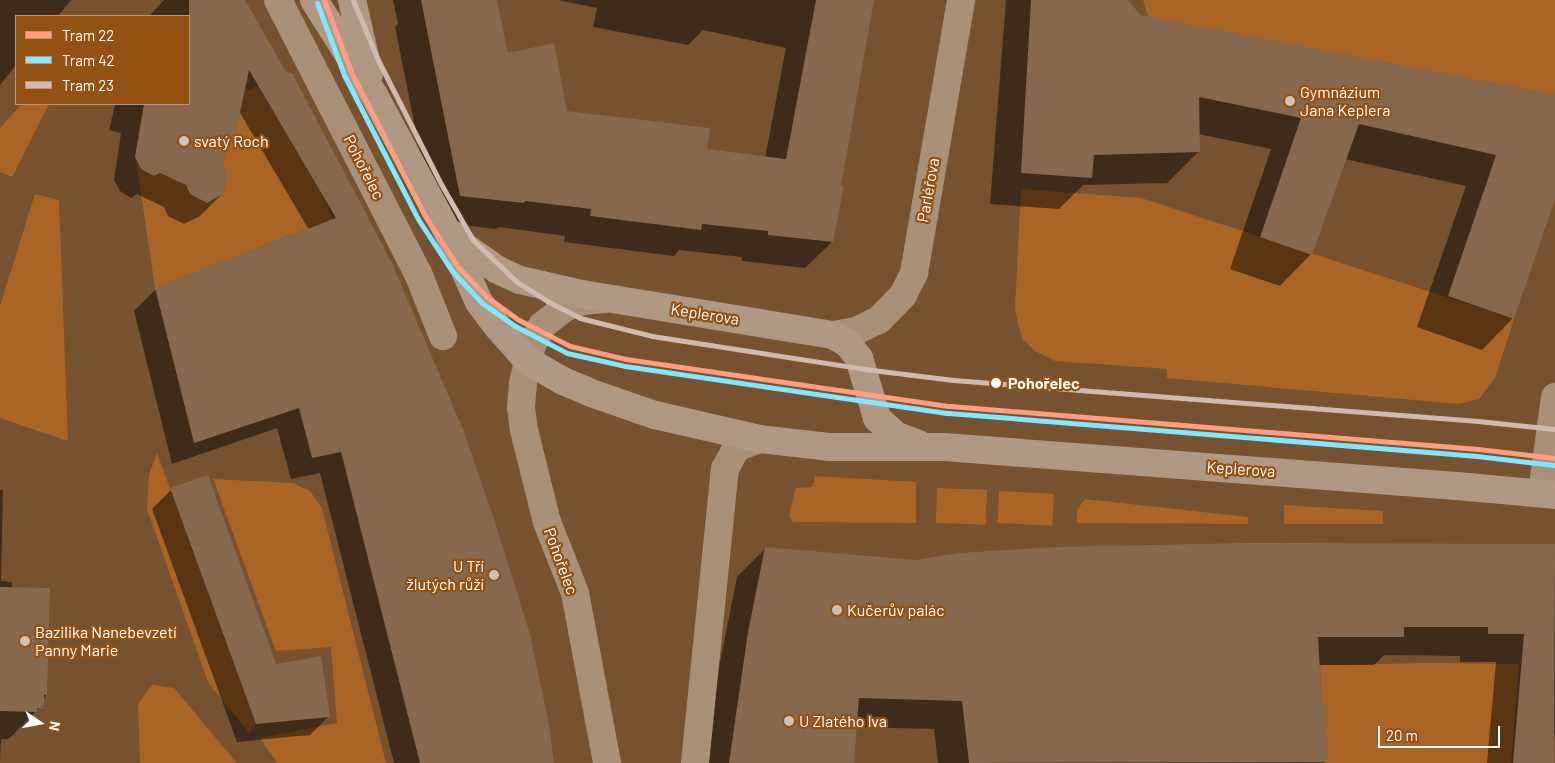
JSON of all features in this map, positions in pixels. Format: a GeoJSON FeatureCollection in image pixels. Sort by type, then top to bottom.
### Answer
{"type":"FeatureCollection","features":[{"type":"Feature","properties":{"kind":"main road"},"geometry":{"type":"LineString","coordinates":[[314,0],[374,95],[441,222]]}},
{"type":"Feature","properties":{"kind":"main road"},"geometry":{"type":"LineString","coordinates":[[352,0],[374,95]]}},
{"type":"Feature","properties":{"kind":"main road","name":"Keplerova"},"geometry":{"type":"LineString","coordinates":[[441,222],[465,247],[496,269],[520,280],[610,298],[832,335],[848,344],[859,358],[873,410],[882,424],[902,439],[928,446]]}},
{"type":"Feature","properties":{"kind":"main road","name":"Keplerova"},"geometry":{"type":"LineString","coordinates":[[441,222],[479,302],[528,361],[563,380],[620,404],[655,415],[760,439],[829,447],[928,446],[1548,494]]}},
{"type":"Feature","properties":{"kind":"street","name":"Pohořelec"},"geometry":{"type":"LineString","coordinates":[[278,0],[418,273],[443,336]]}},
{"type":"Feature","properties":{"kind":"street","name":"Parléřova"},"geometry":{"type":"LineString","coordinates":[[832,335],[856,331],[879,320],[903,295],[914,273],[961,0]]}},
{"type":"Feature","properties":{"kind":"street","name":"Pohořelec"},"geometry":{"type":"LineString","coordinates":[[607,763],[575,593],[547,522],[524,430],[521,406],[523,383],[528,361],[538,332],[550,317],[566,307],[584,301],[610,298]]}},
{"type":"Feature","properties":{"kind":"street"},"geometry":{"type":"LineString","coordinates":[[1548,494],[1555,397]]}},
{"type":"Feature","properties":{"kind":"street"},"geometry":{"type":"LineString","coordinates":[[695,763],[725,470],[736,448],[760,439]]}},
{"type":"Feature","properties":{"kind":"shaded area"},"geometry":{"type":"Polygon","coordinates":[[[1143,0],[1555,0],[1555,95],[1148,17],[1143,0]]]}},
{"type":"Feature","properties":{"kind":"shaded area"},"geometry":{"type":"Polygon","coordinates":[[[231,51],[250,81],[244,85],[248,91],[258,86],[321,193],[333,219],[155,288],[136,160],[141,169],[154,176],[160,173],[186,185],[190,194],[206,203],[223,194],[227,176],[223,166],[227,139],[190,80],[190,64],[198,71],[231,51]]]}},
{"type":"Feature","properties":{"kind":"shaded area"},"geometry":{"type":"Polygon","coordinates":[[[21,105],[48,105],[12,177],[0,172],[0,128],[21,105]]]}},
{"type":"Feature","properties":{"kind":"shaded area"},"geometry":{"type":"Polygon","coordinates":[[[1021,189],[1141,198],[1514,319],[1495,378],[1479,399],[1459,404],[1167,378],[1167,369],[1055,361],[1035,351],[1023,340],[1018,324],[1015,308],[1021,189]]]}},
{"type":"Feature","properties":{"kind":"shaded area"},"geometry":{"type":"Polygon","coordinates":[[[35,194],[59,200],[68,441],[0,418],[0,306],[35,194]]]}},
{"type":"Feature","properties":{"kind":"shaded area"},"geometry":{"type":"Polygon","coordinates":[[[157,453],[256,724],[249,733],[208,682],[147,509],[149,475],[157,453]]]}},
{"type":"Feature","properties":{"kind":"shaded area"},"geometry":{"type":"Polygon","coordinates":[[[815,476],[916,482],[916,523],[793,522],[789,515],[796,488],[813,487],[815,476]]]}},
{"type":"Feature","properties":{"kind":"shaded area"},"geometry":{"type":"Polygon","coordinates":[[[213,479],[293,483],[310,491],[322,508],[386,763],[277,763],[260,738],[337,723],[331,647],[276,651],[213,479]]]}},
{"type":"Feature","properties":{"kind":"shaded area"},"geometry":{"type":"Polygon","coordinates":[[[937,488],[987,490],[986,525],[936,523],[937,488]]]}},
{"type":"Feature","properties":{"kind":"shaded area"},"geometry":{"type":"Polygon","coordinates":[[[999,491],[1054,494],[1052,526],[997,523],[999,491]]]}},
{"type":"Feature","properties":{"kind":"shaded area"},"geometry":{"type":"Polygon","coordinates":[[[1085,499],[1248,517],[1248,524],[1077,523],[1077,510],[1085,499]]]}},
{"type":"Feature","properties":{"kind":"shaded area"},"geometry":{"type":"Polygon","coordinates":[[[1284,505],[1383,511],[1383,524],[1284,524],[1284,505]]]}},
{"type":"Feature","properties":{"kind":"shaded area"},"geometry":{"type":"Polygon","coordinates":[[[1519,664],[1511,763],[1304,763],[1327,762],[1327,741],[1323,742],[1323,726],[1327,726],[1326,705],[1322,705],[1320,665],[1519,664]]]}},
{"type":"Feature","properties":{"kind":"shaded area"},"geometry":{"type":"Polygon","coordinates":[[[152,685],[174,688],[237,763],[140,763],[138,704],[152,685]]]}},
{"type":"Feature","properties":{"kind":"building"},"geometry":{"type":"Polygon","coordinates":[[[189,0],[245,0],[286,72],[292,73],[391,261],[464,432],[495,522],[530,634],[549,725],[554,763],[420,763],[341,452],[312,458],[299,408],[194,443],[155,288],[336,218],[249,70],[235,136],[227,139],[223,166],[227,175],[223,194],[207,203],[190,194],[186,185],[160,173],[154,176],[141,169],[135,157],[144,105],[190,105],[189,0]]]}},
{"type":"Feature","properties":{"kind":"building"},"geometry":{"type":"Polygon","coordinates":[[[421,0],[497,0],[508,53],[554,43],[567,111],[710,128],[707,149],[786,159],[816,0],[874,0],[833,242],[768,235],[768,231],[702,224],[701,230],[590,216],[591,209],[460,196],[421,0]]]}},
{"type":"Feature","properties":{"kind":"building"},"geometry":{"type":"Polygon","coordinates":[[[1031,0],[1128,0],[1140,15],[1555,95],[1555,199],[1514,319],[1448,296],[1496,155],[1359,124],[1312,255],[1260,237],[1301,118],[1199,97],[1200,152],[1094,155],[1092,178],[1021,173],[1031,0]]]}},
{"type":"Feature","properties":{"kind":"building"},"geometry":{"type":"Polygon","coordinates":[[[208,475],[276,664],[321,656],[330,717],[256,724],[170,488],[208,475]]]}},
{"type":"Feature","properties":{"kind":"building"},"geometry":{"type":"Polygon","coordinates":[[[1245,543],[1555,544],[1554,763],[1513,763],[1524,634],[1488,634],[1488,627],[1404,627],[1404,637],[1318,637],[1322,705],[1326,705],[1327,762],[969,763],[962,701],[859,698],[854,763],[729,763],[748,632],[765,547],[916,560],[960,553],[1055,547],[1245,543]]]}},
{"type":"Feature","properties":{"kind":"building","name":"Bazilika Nanebevzetí Panny Marie"},"geometry":{"type":"Polygon","coordinates":[[[0,587],[50,588],[47,695],[44,695],[44,705],[41,705],[41,709],[37,708],[37,712],[0,711],[0,587]]]}},
{"type":"Feature","properties":{"kind":"tram line","name":"22"},"geometry":{"type":"LineString","coordinates":[[324,0],[351,72],[425,216],[458,267],[487,297],[519,320],[570,346],[626,359],[950,406],[1478,449],[1555,458]]}},
{"type":"Feature","properties":{"kind":"tram line","name":"23"},"geometry":{"type":"LineString","coordinates":[[353,0],[378,60],[441,184],[473,240],[517,282],[547,301],[580,318],[652,336],[864,369],[953,380],[1478,421],[1555,429]]}},
{"type":"Feature","properties":{"kind":"tram line","name":"42"},"geometry":{"type":"LineString","coordinates":[[317,3],[344,75],[418,219],[452,271],[482,303],[515,326],[567,353],[625,366],[949,413],[1477,456],[1554,465]]}},
{"type":"Feature","properties":{"kind":"place","name":"Gymnázium Jana Keplera"},"geometry":{"type":"Point","coordinates":[1290,101]}},
{"type":"Feature","properties":{"kind":"place","name":"svatý Roch"},"geometry":{"type":"Point","coordinates":[184,141]}},
{"type":"Feature","properties":{"kind":"place","name":"Pohořelec"},"geometry":{"type":"Point","coordinates":[996,383]}},
{"type":"Feature","properties":{"kind":"place","name":"U Tří žlutých růží"},"geometry":{"type":"Point","coordinates":[494,575]}},
{"type":"Feature","properties":{"kind":"place","name":"Kučerův palác"},"geometry":{"type":"Point","coordinates":[837,610]}},
{"type":"Feature","properties":{"kind":"place","name":"Bazilika Nanebevzetí Panny Marie"},"geometry":{"type":"Point","coordinates":[25,641]}},
{"type":"Feature","properties":{"kind":"place","name":"U Zlatého lva"},"geometry":{"type":"Point","coordinates":[789,721]}}]}
